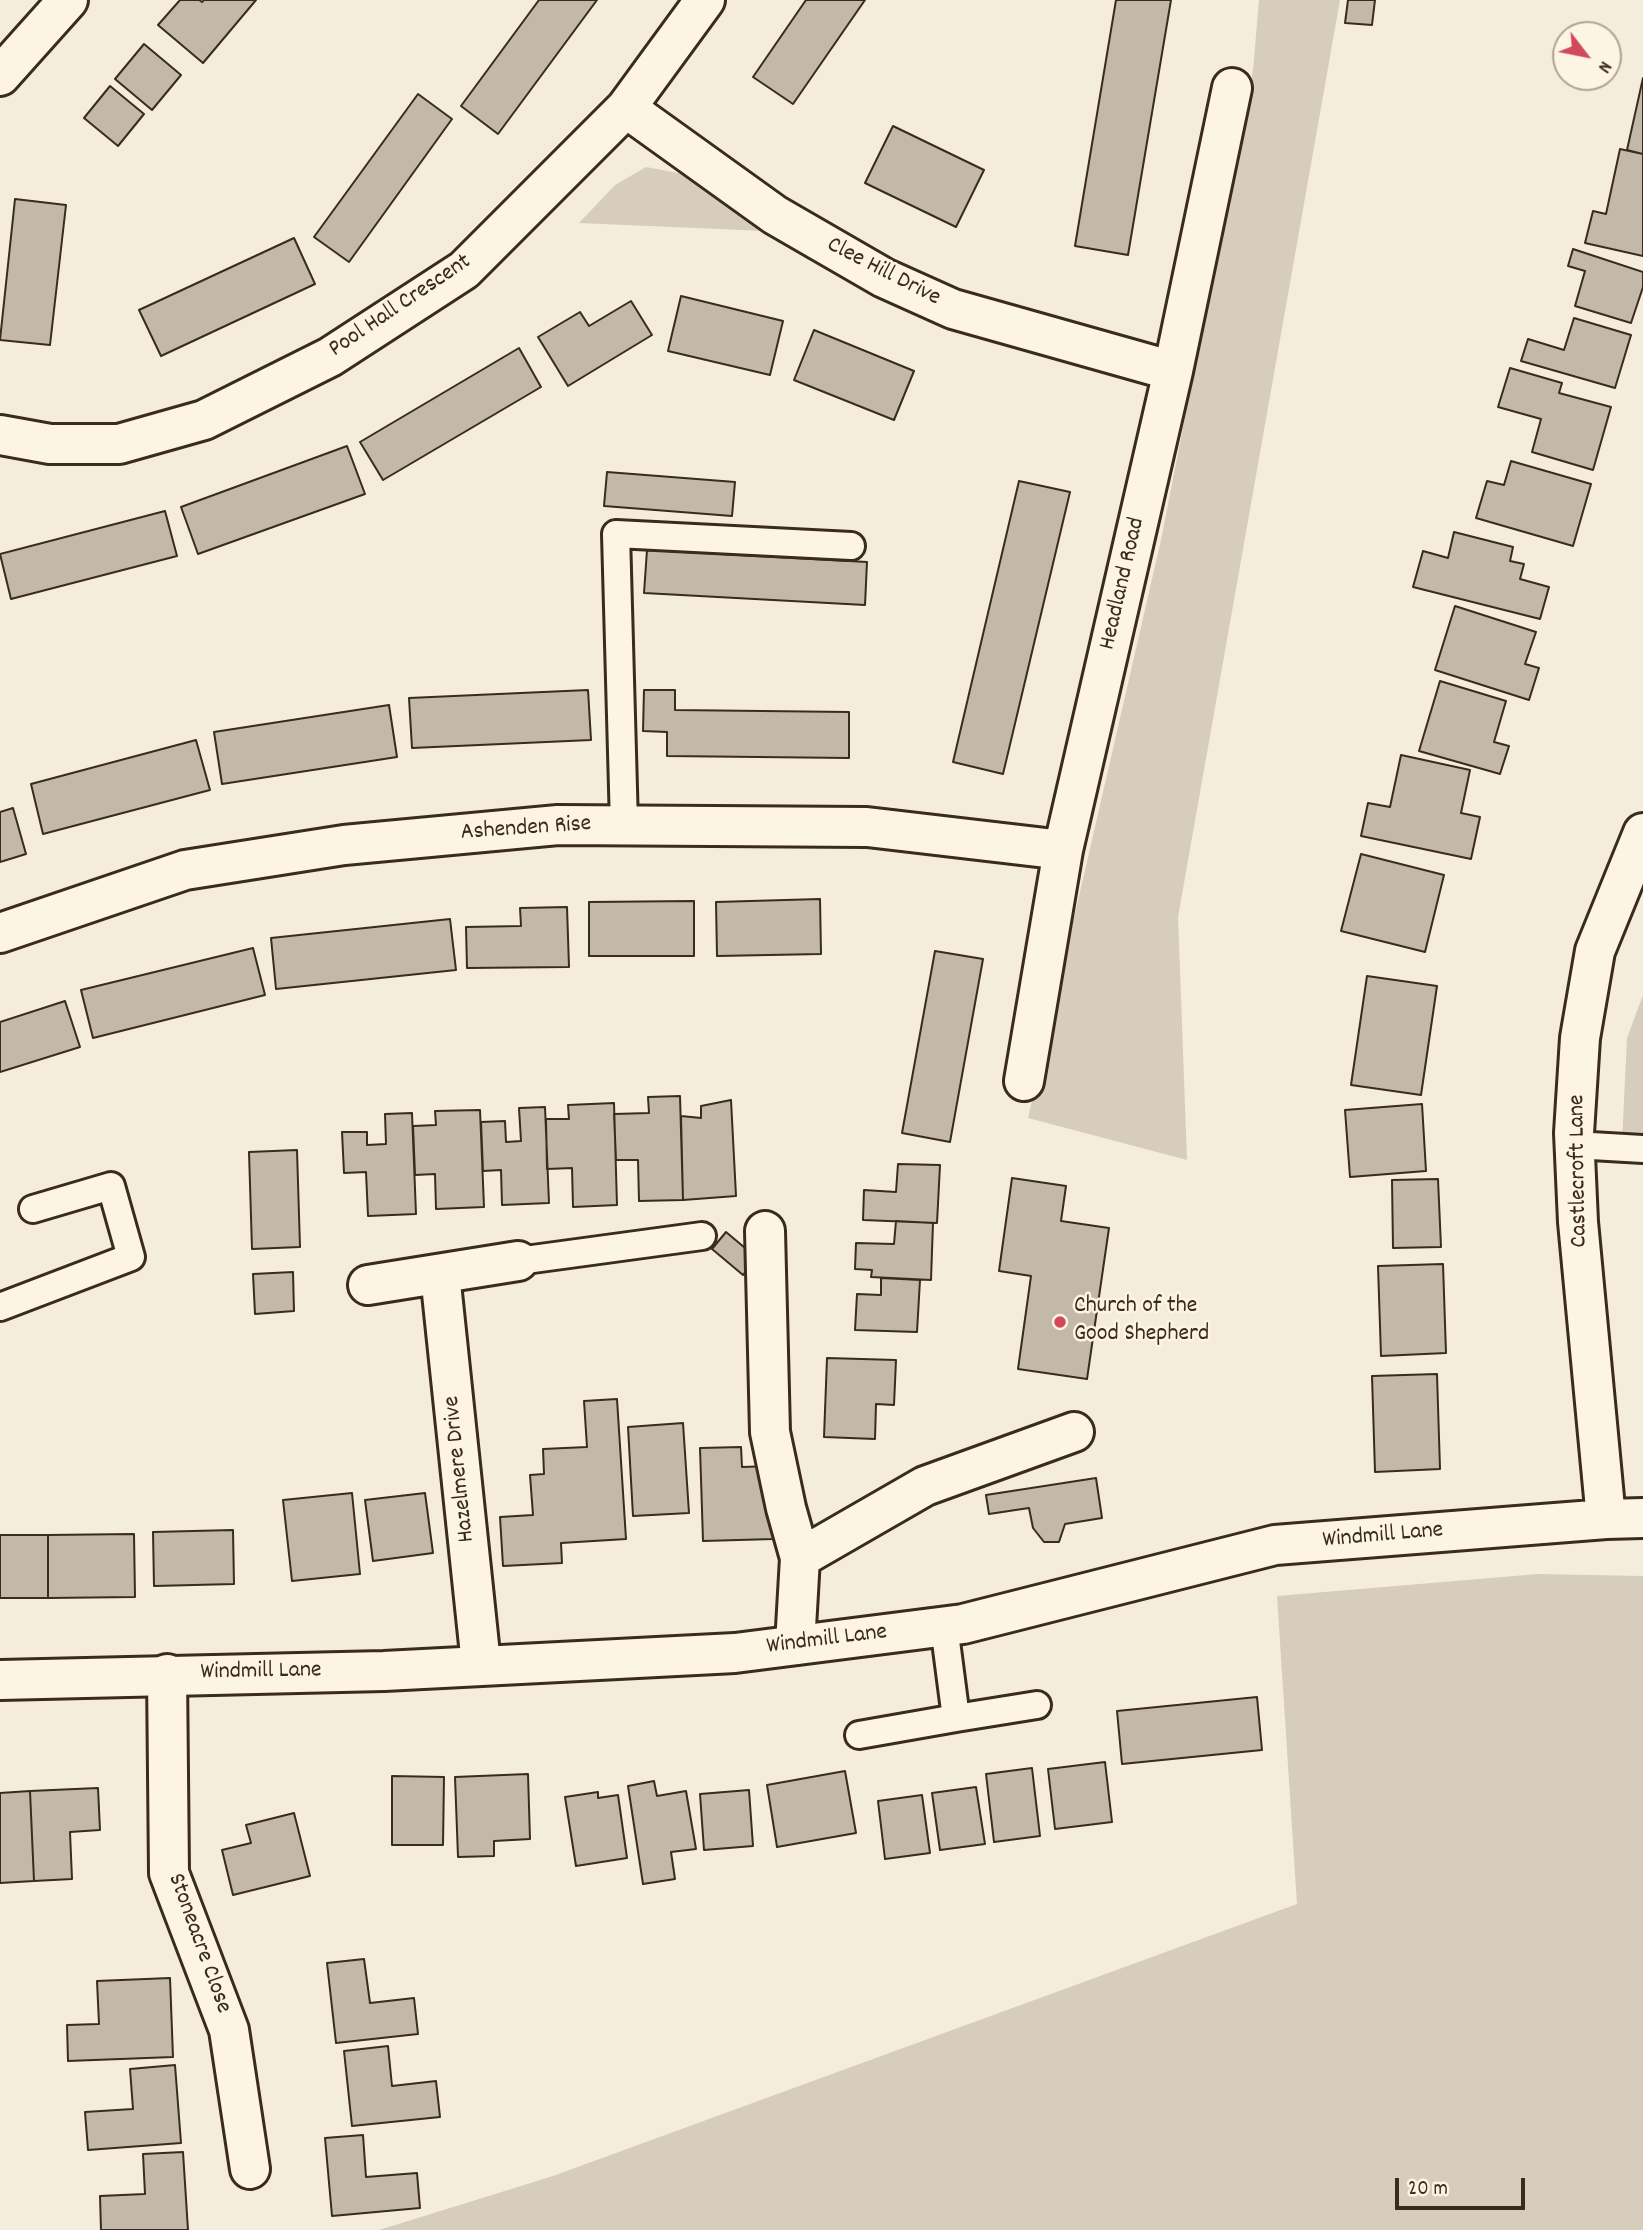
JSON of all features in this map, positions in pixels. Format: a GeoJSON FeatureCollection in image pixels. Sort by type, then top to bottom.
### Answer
{"type":"FeatureCollection","features":[{"type":"Feature","properties":{"kind":"street"},"geometry":{"type":"LineString","coordinates":[[0,76],[68,0]]}},
{"type":"Feature","properties":{"kind":"street","name":"Pool Hall Crescent"},"geometry":{"type":"LineString","coordinates":[[0,435],[50,444],[119,444],[204,420],[330,357],[464,270],[626,108],[705,0]]}},
{"type":"Feature","properties":{"kind":"street","name":"Headland Road"},"geometry":{"type":"LineString","coordinates":[[1024,1081],[1063,850],[1173,371],[1232,88]]}},
{"type":"Feature","properties":{"kind":"street","name":"Clee Hill Drive"},"geometry":{"type":"LineString","coordinates":[[626,108],[775,215],[884,278],[953,309],[1173,371]]}},
{"type":"Feature","properties":{"kind":"street","name":"Ashenden Rise"},"geometry":{"type":"LineString","coordinates":[[0,933],[185,870],[344,845],[558,825],[867,827],[1063,850]]}},
{"type":"Feature","properties":{"kind":"street","name":"Castlecroft Lane"},"geometry":{"type":"LineString","coordinates":[[1625,1518],[1578,1222],[1574,1145],[1580,1038],[1595,951],[1643,833]]}},
{"type":"Feature","properties":{"kind":"street"},"geometry":{"type":"LineString","coordinates":[[765,1231],[770,1432],[800,1558],[795,1645]]}},
{"type":"Feature","properties":{"kind":"street"},"geometry":{"type":"LineString","coordinates":[[368,1285],[518,1261]]}},
{"type":"Feature","properties":{"kind":"street","name":"Hazelmere Drive"},"geometry":{"type":"LineString","coordinates":[[440,1274],[481,1664]]}},
{"type":"Feature","properties":{"kind":"street"},"geometry":{"type":"LineString","coordinates":[[800,1558],[925,1486],[1074,1432]]}},
{"type":"Feature","properties":{"kind":"street","name":"Windmill Lane"},"geometry":{"type":"LineString","coordinates":[[0,1680],[384,1671],[736,1653],[963,1624],[1275,1545],[1625,1518]]}},
{"type":"Feature","properties":{"kind":"street","name":"Stoneacre Close"},"geometry":{"type":"LineString","coordinates":[[167,1674],[169,1873],[229,2029],[250,2169]]}},
{"type":"Feature","properties":{"kind":"lane"},"geometry":{"type":"LineString","coordinates":[[624,825],[616,534],[851,546]]}},
{"type":"Feature","properties":{"kind":"lane"},"geometry":{"type":"LineString","coordinates":[[1574,1145],[1643,1149]]}},
{"type":"Feature","properties":{"kind":"lane"},"geometry":{"type":"LineString","coordinates":[[0,1307],[131,1257],[111,1186],[33,1209]]}},
{"type":"Feature","properties":{"kind":"lane"},"geometry":{"type":"LineString","coordinates":[[518,1261],[702,1236]]}},
{"type":"Feature","properties":{"kind":"lane"},"geometry":{"type":"LineString","coordinates":[[944,1626],[956,1718]]}},
{"type":"Feature","properties":{"kind":"lane"},"geometry":{"type":"LineString","coordinates":[[859,1735],[1037,1705]]}},
{"type":"Feature","properties":{"kind":"shaded area"},"geometry":{"type":"Polygon","coordinates":[[[1259,0],[1340,0],[1178,917],[1187,1160],[1028,1118],[1161,540],[1253,70],[1259,0]]]}},
{"type":"Feature","properties":{"kind":"shaded area"},"geometry":{"type":"Polygon","coordinates":[[[646,167],[683,174],[765,231],[579,223],[615,185],[646,167]]]}},
{"type":"Feature","properties":{"kind":"shaded area"},"geometry":{"type":"Polygon","coordinates":[[[1643,995],[1643,1163],[1621,1164],[1627,1038],[1643,995]]]}},
{"type":"Feature","properties":{"kind":"shaded area"},"geometry":{"type":"Polygon","coordinates":[[[1538,1574],[1643,1576],[1643,2230],[379,2230],[553,2176],[1297,1904],[1277,1596],[1538,1574]]]}},
{"type":"Feature","properties":{"kind":"building"},"geometry":{"type":"Polygon","coordinates":[[[180,0],[256,0],[203,63],[158,25],[180,0]]]}},
{"type":"Feature","properties":{"kind":"building"},"geometry":{"type":"Polygon","coordinates":[[[539,0],[597,0],[498,134],[461,106],[539,0]]]}},
{"type":"Feature","properties":{"kind":"building"},"geometry":{"type":"Polygon","coordinates":[[[806,0],[865,0],[793,104],[753,77],[806,0]]]}},
{"type":"Feature","properties":{"kind":"building"},"geometry":{"type":"Polygon","coordinates":[[[1116,0],[1171,0],[1128,255],[1075,246],[1116,0]]]}},
{"type":"Feature","properties":{"kind":"building"},"geometry":{"type":"Polygon","coordinates":[[[1348,0],[1375,0],[1372,25],[1345,23],[1348,0]]]}},
{"type":"Feature","properties":{"kind":"building"},"geometry":{"type":"Polygon","coordinates":[[[144,44],[181,75],[152,110],[115,79],[144,44]]]}},
{"type":"Feature","properties":{"kind":"building"},"geometry":{"type":"Polygon","coordinates":[[[1643,78],[1643,154],[1627,150],[1643,78]]]}},
{"type":"Feature","properties":{"kind":"building"},"geometry":{"type":"Polygon","coordinates":[[[110,86],[144,114],[118,146],[84,118],[110,86]]]}},
{"type":"Feature","properties":{"kind":"building"},"geometry":{"type":"Polygon","coordinates":[[[418,94],[452,119],[349,262],[314,237],[418,94]]]}},
{"type":"Feature","properties":{"kind":"building"},"geometry":{"type":"Polygon","coordinates":[[[893,126],[984,170],[956,227],[865,183],[893,126]]]}},
{"type":"Feature","properties":{"kind":"building"},"geometry":{"type":"Polygon","coordinates":[[[1620,149],[1643,154],[1643,256],[1585,243],[1593,211],[1606,214],[1620,149]]]}},
{"type":"Feature","properties":{"kind":"building"},"geometry":{"type":"Polygon","coordinates":[[[15,199],[66,205],[50,345],[0,340],[15,199]]]}},
{"type":"Feature","properties":{"kind":"building"},"geometry":{"type":"Polygon","coordinates":[[[294,238],[315,284],[161,356],[139,310],[294,238]]]}},
{"type":"Feature","properties":{"kind":"building"},"geometry":{"type":"Polygon","coordinates":[[[1573,249],[1643,272],[1643,287],[1631,323],[1575,306],[1585,271],[1568,266],[1573,249]]]}},
{"type":"Feature","properties":{"kind":"building"},"geometry":{"type":"Polygon","coordinates":[[[681,296],[783,321],[770,375],[668,351],[681,296]]]}},
{"type":"Feature","properties":{"kind":"building"},"geometry":{"type":"Polygon","coordinates":[[[631,301],[652,335],[568,386],[538,337],[580,312],[589,326],[631,301]]]}},
{"type":"Feature","properties":{"kind":"building"},"geometry":{"type":"Polygon","coordinates":[[[1574,318],[1631,335],[1615,388],[1521,361],[1528,339],[1564,350],[1574,318]]]}},
{"type":"Feature","properties":{"kind":"building"},"geometry":{"type":"Polygon","coordinates":[[[814,330],[914,371],[894,420],[794,380],[814,330]]]}},
{"type":"Feature","properties":{"kind":"building"},"geometry":{"type":"Polygon","coordinates":[[[519,348],[541,387],[383,480],[360,442],[519,348]]]}},
{"type":"Feature","properties":{"kind":"building"},"geometry":{"type":"Polygon","coordinates":[[[1510,368],[1562,383],[1559,393],[1611,407],[1593,470],[1532,452],[1541,419],[1498,407],[1510,368]]]}},
{"type":"Feature","properties":{"kind":"building"},"geometry":{"type":"Polygon","coordinates":[[[347,446],[365,494],[198,554],[181,507],[347,446]]]}},
{"type":"Feature","properties":{"kind":"building"},"geometry":{"type":"Polygon","coordinates":[[[1511,461],[1591,484],[1573,546],[1476,518],[1487,481],[1504,485],[1511,461]]]}},
{"type":"Feature","properties":{"kind":"building"},"geometry":{"type":"Polygon","coordinates":[[[607,472],[735,482],[732,516],[604,506],[607,472]]]}},
{"type":"Feature","properties":{"kind":"building"},"geometry":{"type":"Polygon","coordinates":[[[1019,481],[1070,492],[1003,774],[953,762],[1019,481]]]}},
{"type":"Feature","properties":{"kind":"building"},"geometry":{"type":"Polygon","coordinates":[[[165,511],[177,556],[11,599],[0,554],[165,511]]]}},
{"type":"Feature","properties":{"kind":"building"},"geometry":{"type":"Polygon","coordinates":[[[1454,532],[1513,547],[1510,561],[1524,564],[1520,579],[1549,587],[1540,619],[1413,587],[1423,551],[1448,558],[1454,532]]]}},
{"type":"Feature","properties":{"kind":"building"},"geometry":{"type":"Polygon","coordinates":[[[647,550],[867,562],[865,605],[644,593],[647,550]]]}},
{"type":"Feature","properties":{"kind":"building"},"geometry":{"type":"Polygon","coordinates":[[[1455,606],[1536,632],[1525,664],[1539,668],[1529,700],[1435,670],[1455,606]]]}},
{"type":"Feature","properties":{"kind":"building"},"geometry":{"type":"Polygon","coordinates":[[[1440,681],[1506,701],[1494,742],[1509,746],[1500,774],[1419,751],[1440,681]]]}},
{"type":"Feature","properties":{"kind":"building"},"geometry":{"type":"Polygon","coordinates":[[[588,690],[591,740],[412,748],[409,698],[588,690]]]}},
{"type":"Feature","properties":{"kind":"building"},"geometry":{"type":"Polygon","coordinates":[[[644,690],[675,690],[675,710],[849,712],[849,758],[667,756],[667,732],[643,731],[644,690]]]}},
{"type":"Feature","properties":{"kind":"building"},"geometry":{"type":"Polygon","coordinates":[[[389,705],[397,757],[222,784],[214,732],[389,705]]]}},
{"type":"Feature","properties":{"kind":"building"},"geometry":{"type":"Polygon","coordinates":[[[196,740],[210,790],[43,834],[31,784],[196,740]]]}},
{"type":"Feature","properties":{"kind":"building"},"geometry":{"type":"Polygon","coordinates":[[[1401,755],[1470,770],[1461,813],[1480,817],[1471,859],[1361,836],[1368,803],[1390,807],[1401,755]]]}},
{"type":"Feature","properties":{"kind":"building"},"geometry":{"type":"Polygon","coordinates":[[[13,808],[26,854],[0,862],[0,812],[13,808]]]}},
{"type":"Feature","properties":{"kind":"building"},"geometry":{"type":"Polygon","coordinates":[[[1361,854],[1444,875],[1425,952],[1341,931],[1361,854]]]}},
{"type":"Feature","properties":{"kind":"building"},"geometry":{"type":"Polygon","coordinates":[[[820,899],[821,954],[717,956],[716,902],[820,899]]]}},
{"type":"Feature","properties":{"kind":"building"},"geometry":{"type":"Polygon","coordinates":[[[694,901],[694,956],[589,956],[589,902],[694,901]]]}},
{"type":"Feature","properties":{"kind":"building"},"geometry":{"type":"Polygon","coordinates":[[[567,907],[569,967],[467,968],[466,927],[521,926],[520,908],[567,907]]]}},
{"type":"Feature","properties":{"kind":"building"},"geometry":{"type":"Polygon","coordinates":[[[450,919],[456,970],[276,989],[271,938],[450,919]]]}},
{"type":"Feature","properties":{"kind":"building"},"geometry":{"type":"Polygon","coordinates":[[[253,948],[265,995],[93,1038],[81,990],[253,948]]]}},
{"type":"Feature","properties":{"kind":"building"},"geometry":{"type":"Polygon","coordinates":[[[935,951],[983,959],[950,1142],[902,1133],[935,951]]]}},
{"type":"Feature","properties":{"kind":"building"},"geometry":{"type":"Polygon","coordinates":[[[1367,976],[1437,986],[1421,1095],[1351,1085],[1367,976]]]}},
{"type":"Feature","properties":{"kind":"building"},"geometry":{"type":"Polygon","coordinates":[[[65,1001],[80,1047],[0,1072],[0,1022],[65,1001]]]}},
{"type":"Feature","properties":{"kind":"building"},"geometry":{"type":"Polygon","coordinates":[[[680,1096],[683,1200],[639,1201],[638,1160],[616,1160],[614,1114],[649,1113],[648,1097],[680,1096]]]}},
{"type":"Feature","properties":{"kind":"building"},"geometry":{"type":"Polygon","coordinates":[[[731,1100],[736,1196],[683,1200],[681,1116],[701,1118],[701,1106],[731,1100]]]}},
{"type":"Feature","properties":{"kind":"building"},"geometry":{"type":"Polygon","coordinates":[[[614,1103],[617,1205],[573,1207],[572,1168],[547,1169],[546,1119],[569,1119],[568,1105],[614,1103]]]}},
{"type":"Feature","properties":{"kind":"building"},"geometry":{"type":"Polygon","coordinates":[[[1422,1104],[1426,1171],[1350,1177],[1345,1110],[1422,1104]]]}},
{"type":"Feature","properties":{"kind":"building"},"geometry":{"type":"Polygon","coordinates":[[[545,1107],[549,1203],[502,1205],[501,1170],[483,1171],[481,1122],[505,1121],[506,1142],[521,1141],[519,1108],[545,1107]]]}},
{"type":"Feature","properties":{"kind":"building"},"geometry":{"type":"Polygon","coordinates":[[[480,1110],[484,1207],[436,1209],[435,1174],[415,1175],[413,1126],[436,1125],[435,1111],[480,1110]]]}},
{"type":"Feature","properties":{"kind":"building"},"geometry":{"type":"Polygon","coordinates":[[[412,1113],[416,1214],[368,1216],[366,1172],[344,1173],[342,1132],[367,1132],[367,1145],[386,1144],[385,1114],[412,1113]]]}},
{"type":"Feature","properties":{"kind":"building"},"geometry":{"type":"Polygon","coordinates":[[[297,1150],[300,1247],[252,1249],[249,1152],[297,1150]]]}},
{"type":"Feature","properties":{"kind":"building"},"geometry":{"type":"Polygon","coordinates":[[[898,1164],[940,1165],[937,1223],[863,1220],[864,1190],[896,1192],[898,1164]]]}},
{"type":"Feature","properties":{"kind":"building","name":"Church of the Good Shepherd"},"geometry":{"type":"Polygon","coordinates":[[[1012,1178],[1066,1186],[1061,1221],[1109,1228],[1087,1379],[1018,1369],[1031,1276],[999,1271],[1012,1178]]]}},
{"type":"Feature","properties":{"kind":"building"},"geometry":{"type":"Polygon","coordinates":[[[1438,1179],[1441,1247],[1393,1248],[1392,1180],[1438,1179]]]}},
{"type":"Feature","properties":{"kind":"building"},"geometry":{"type":"Polygon","coordinates":[[[896,1221],[933,1223],[931,1280],[871,1277],[872,1270],[855,1269],[856,1243],[894,1244],[896,1221]]]}},
{"type":"Feature","properties":{"kind":"building"},"geometry":{"type":"Polygon","coordinates":[[[726,1232],[757,1258],[743,1275],[712,1249],[726,1232]]]}},
{"type":"Feature","properties":{"kind":"building"},"geometry":{"type":"Polygon","coordinates":[[[1443,1264],[1446,1353],[1381,1356],[1378,1266],[1443,1264]]]}},
{"type":"Feature","properties":{"kind":"building"},"geometry":{"type":"Polygon","coordinates":[[[293,1272],[294,1311],[255,1314],[253,1274],[293,1272]]]}},
{"type":"Feature","properties":{"kind":"building"},"geometry":{"type":"Polygon","coordinates":[[[881,1278],[920,1280],[917,1332],[855,1330],[857,1294],[881,1295],[881,1278]]]}},
{"type":"Feature","properties":{"kind":"building"},"geometry":{"type":"Polygon","coordinates":[[[827,1358],[896,1360],[894,1405],[876,1404],[875,1439],[824,1437],[827,1358]]]}},
{"type":"Feature","properties":{"kind":"building"},"geometry":{"type":"Polygon","coordinates":[[[1437,1374],[1440,1469],[1375,1472],[1372,1376],[1437,1374]]]}},
{"type":"Feature","properties":{"kind":"building"},"geometry":{"type":"Polygon","coordinates":[[[617,1399],[626,1539],[561,1543],[562,1563],[503,1566],[500,1517],[533,1515],[530,1475],[544,1474],[543,1449],[587,1447],[584,1401],[617,1399]]]}},
{"type":"Feature","properties":{"kind":"building"},"geometry":{"type":"Polygon","coordinates":[[[683,1423],[689,1513],[633,1516],[628,1427],[683,1423]]]}},
{"type":"Feature","properties":{"kind":"building"},"geometry":{"type":"Polygon","coordinates":[[[741,1447],[742,1467],[771,1466],[774,1539],[703,1541],[700,1448],[741,1447]]]}},
{"type":"Feature","properties":{"kind":"building"},"geometry":{"type":"Polygon","coordinates":[[[1096,1478],[1102,1518],[1065,1524],[1059,1542],[1044,1542],[1033,1528],[1029,1508],[989,1514],[986,1495],[1096,1478]]]}},
{"type":"Feature","properties":{"kind":"building"},"geometry":{"type":"Polygon","coordinates":[[[352,1493],[360,1574],[292,1581],[283,1500],[352,1493]]]}},
{"type":"Feature","properties":{"kind":"building"},"geometry":{"type":"Polygon","coordinates":[[[425,1493],[433,1553],[373,1561],[365,1500],[425,1493]]]}},
{"type":"Feature","properties":{"kind":"building"},"geometry":{"type":"Polygon","coordinates":[[[233,1530],[234,1584],[154,1586],[153,1532],[233,1530]]]}},
{"type":"Feature","properties":{"kind":"building"},"geometry":{"type":"Polygon","coordinates":[[[134,1534],[135,1597],[48,1598],[48,1535],[134,1534]]]}},
{"type":"Feature","properties":{"kind":"building"},"geometry":{"type":"Polygon","coordinates":[[[0,1535],[48,1535],[48,1598],[0,1598],[0,1535]]]}},
{"type":"Feature","properties":{"kind":"building"},"geometry":{"type":"Polygon","coordinates":[[[1257,1697],[1262,1750],[1122,1764],[1117,1711],[1257,1697]]]}},
{"type":"Feature","properties":{"kind":"building"},"geometry":{"type":"Polygon","coordinates":[[[1105,1762],[1112,1822],[1055,1829],[1048,1769],[1105,1762]]]}},
{"type":"Feature","properties":{"kind":"building"},"geometry":{"type":"Polygon","coordinates":[[[1032,1768],[1040,1836],[994,1842],[986,1774],[1032,1768]]]}},
{"type":"Feature","properties":{"kind":"building"},"geometry":{"type":"Polygon","coordinates":[[[845,1771],[856,1833],[777,1847],[767,1785],[845,1771]]]}},
{"type":"Feature","properties":{"kind":"building"},"geometry":{"type":"Polygon","coordinates":[[[528,1774],[530,1839],[494,1841],[494,1856],[458,1857],[455,1777],[528,1774]]]}},
{"type":"Feature","properties":{"kind":"building"},"geometry":{"type":"Polygon","coordinates":[[[392,1776],[444,1777],[443,1845],[392,1845],[392,1776]]]}},
{"type":"Feature","properties":{"kind":"building"},"geometry":{"type":"Polygon","coordinates":[[[654,1781],[657,1796],[686,1791],[696,1849],[671,1852],[675,1879],[643,1884],[628,1786],[654,1781]]]}},
{"type":"Feature","properties":{"kind":"building"},"geometry":{"type":"Polygon","coordinates":[[[976,1787],[985,1844],[940,1850],[932,1793],[976,1787]]]}},
{"type":"Feature","properties":{"kind":"building"},"geometry":{"type":"Polygon","coordinates":[[[98,1788],[100,1830],[70,1832],[72,1879],[34,1881],[30,1791],[98,1788]]]}},
{"type":"Feature","properties":{"kind":"building"},"geometry":{"type":"Polygon","coordinates":[[[749,1790],[753,1846],[704,1850],[700,1794],[749,1790]]]}},
{"type":"Feature","properties":{"kind":"building"},"geometry":{"type":"Polygon","coordinates":[[[30,1791],[34,1881],[0,1883],[0,1793],[30,1791]]]}},
{"type":"Feature","properties":{"kind":"building"},"geometry":{"type":"Polygon","coordinates":[[[598,1792],[598,1798],[618,1795],[627,1858],[576,1866],[565,1797],[598,1792]]]}},
{"type":"Feature","properties":{"kind":"building"},"geometry":{"type":"Polygon","coordinates":[[[922,1795],[930,1853],[885,1859],[878,1801],[922,1795]]]}},
{"type":"Feature","properties":{"kind":"building"},"geometry":{"type":"Polygon","coordinates":[[[294,1813],[310,1876],[233,1895],[222,1850],[251,1843],[246,1825],[294,1813]]]}},
{"type":"Feature","properties":{"kind":"building"},"geometry":{"type":"Polygon","coordinates":[[[364,1959],[370,2003],[414,1998],[418,2034],[336,2043],[327,1963],[364,1959]]]}},
{"type":"Feature","properties":{"kind":"building"},"geometry":{"type":"Polygon","coordinates":[[[170,1978],[173,2057],[68,2061],[67,2025],[99,2024],[97,1981],[170,1978]]]}},
{"type":"Feature","properties":{"kind":"building"},"geometry":{"type":"Polygon","coordinates":[[[388,2046],[392,2086],[436,2081],[440,2117],[352,2126],[344,2051],[388,2046]]]}},
{"type":"Feature","properties":{"kind":"building"},"geometry":{"type":"Polygon","coordinates":[[[175,2065],[181,2143],[88,2150],[85,2112],[133,2109],[130,2069],[175,2065]]]}},
{"type":"Feature","properties":{"kind":"building"},"geometry":{"type":"Polygon","coordinates":[[[363,2135],[366,2177],[417,2173],[420,2208],[332,2216],[325,2138],[363,2135]]]}},
{"type":"Feature","properties":{"kind":"building"},"geometry":{"type":"Polygon","coordinates":[[[183,2152],[188,2230],[101,2230],[100,2196],[145,2194],[143,2154],[183,2152]]]}},
{"type":"Feature","properties":{"kind":"place","name":"Church of the Good Shepherd"},"geometry":{"type":"Point","coordinates":[1060,1322]}}]}
